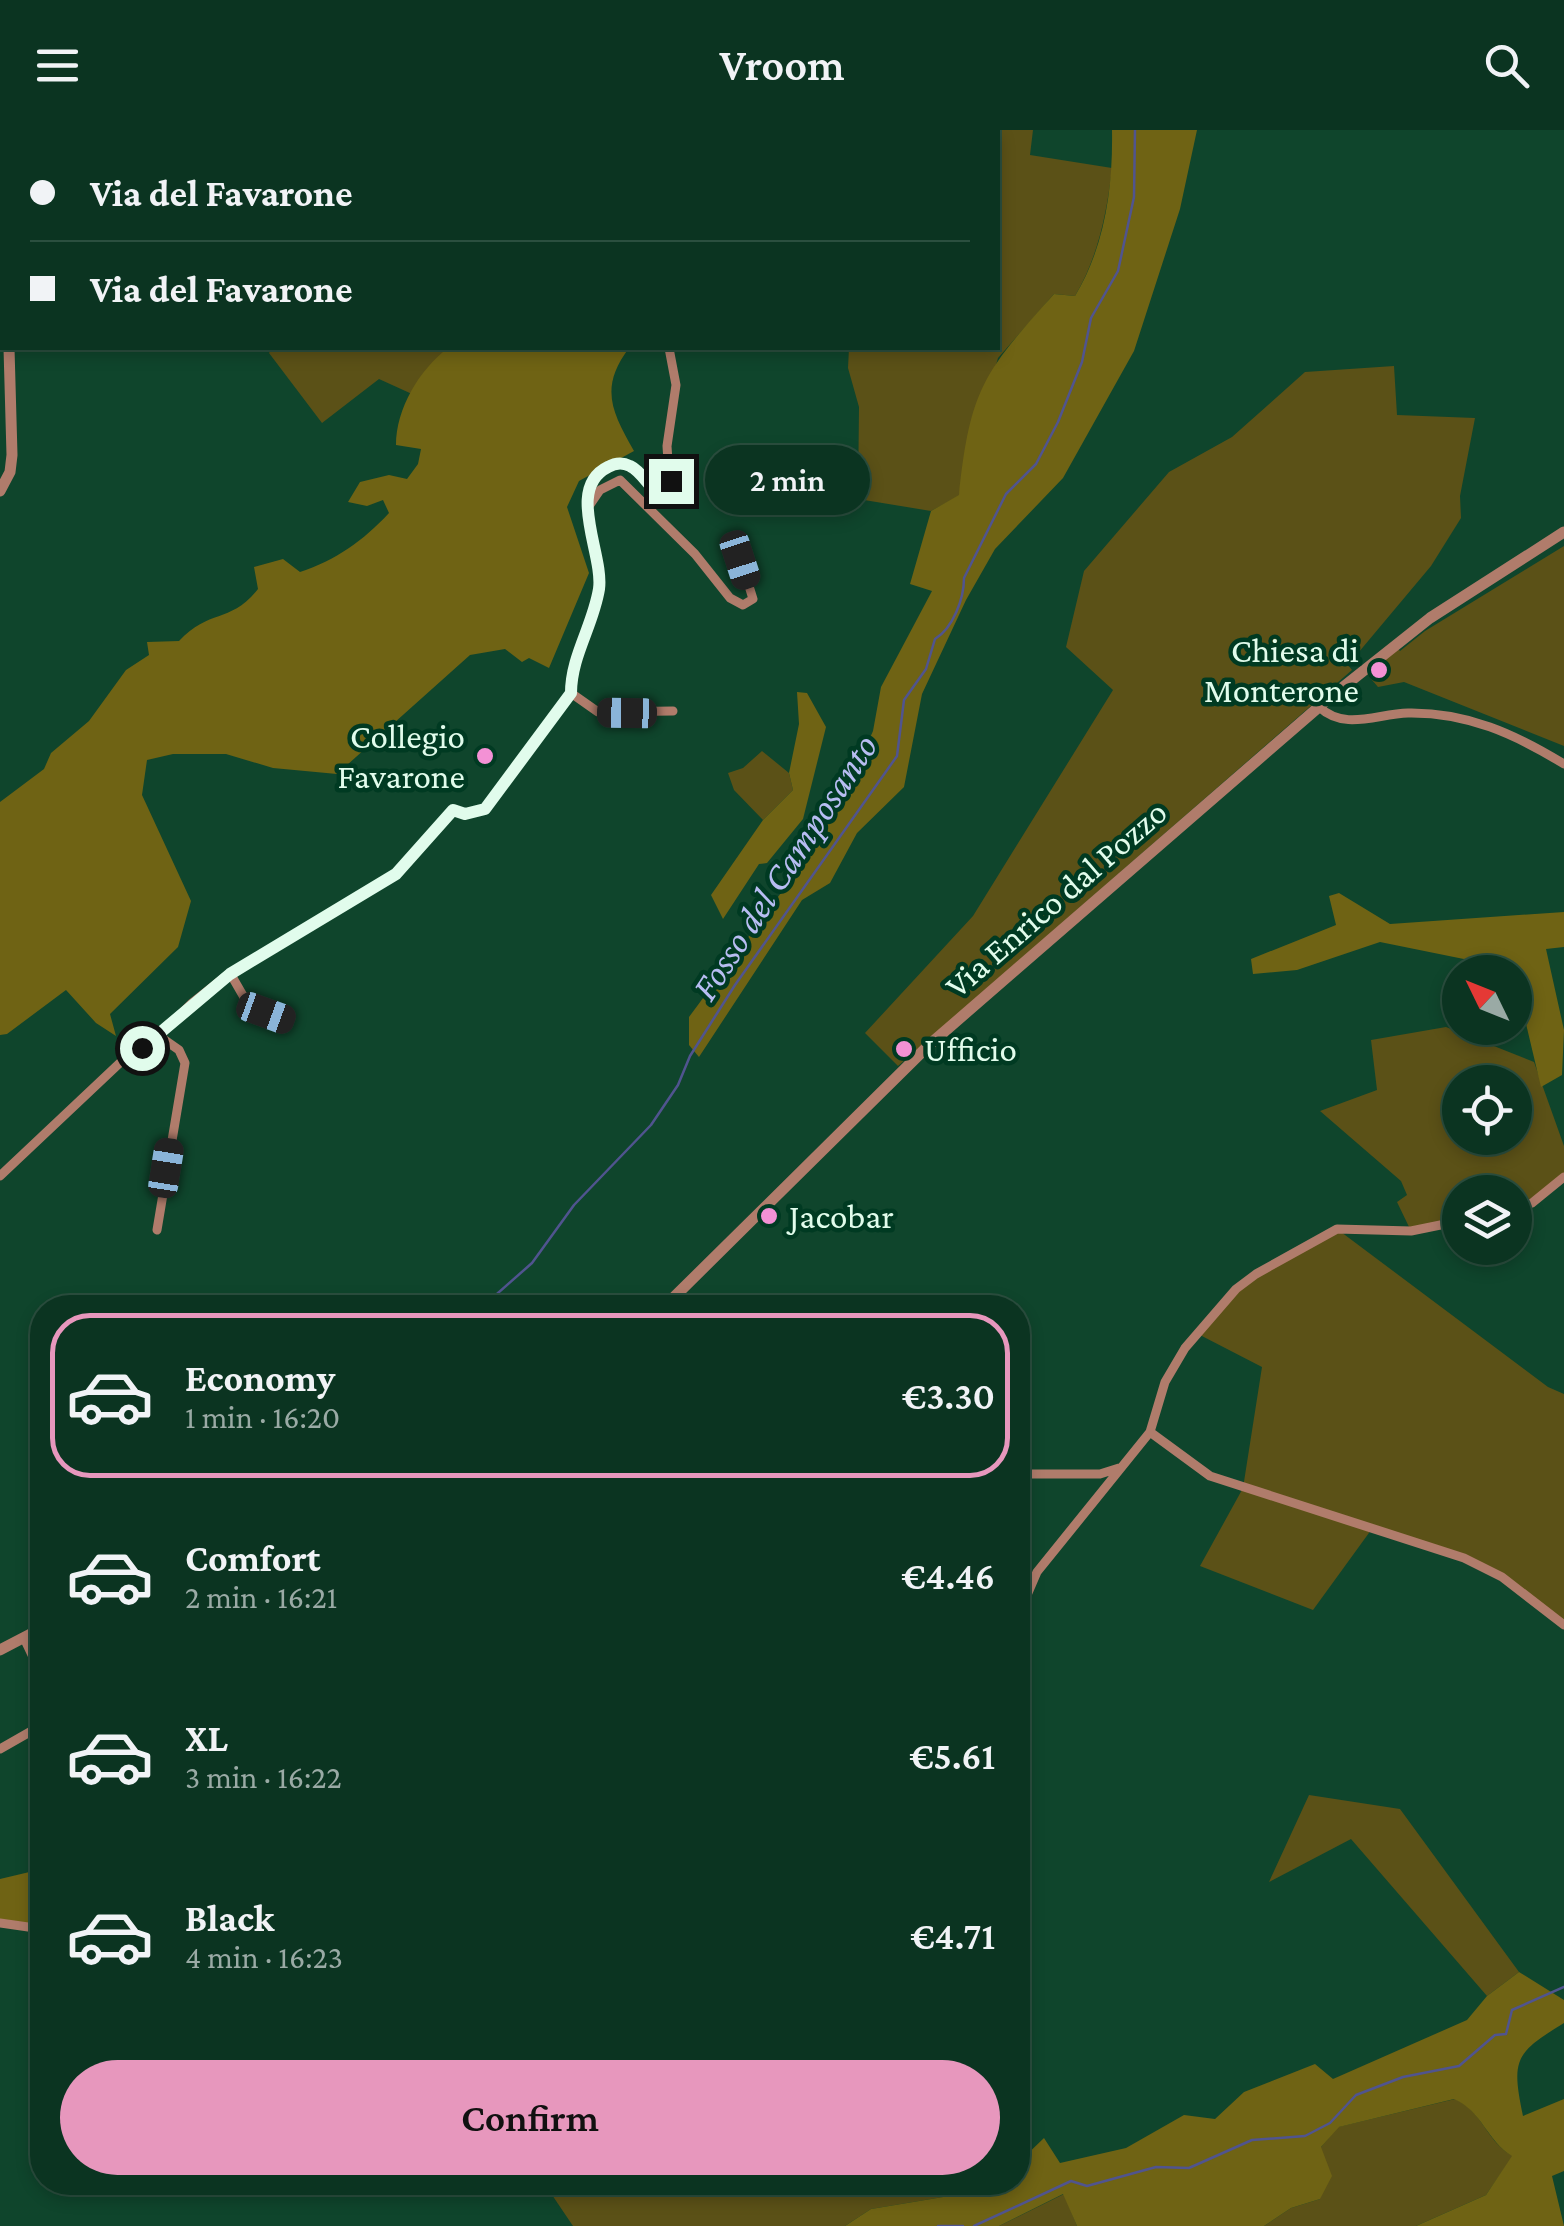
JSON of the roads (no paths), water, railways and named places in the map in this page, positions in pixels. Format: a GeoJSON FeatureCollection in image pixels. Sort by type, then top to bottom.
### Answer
{"type":"FeatureCollection","features":[{"type":"Feature","properties":{"kind":"street"},"geometry":{"type":"LineString","coordinates":[[0,491],[10,472],[12,455],[9,350]]}},
{"type":"Feature","properties":{"kind":"street"},"geometry":{"type":"LineString","coordinates":[[0,1176],[124,1059],[158,1036],[230,974],[396,874],[453,810],[465,814],[485,809],[571,693],[571,672],[598,593],[600,572],[586,500],[603,469],[619,462],[633,466],[656,494],[663,497],[670,493],[667,446],[676,384],[669,350]]}},
{"type":"Feature","properties":{"kind":"street"},"geometry":{"type":"LineString","coordinates":[[588,509],[600,490],[620,480],[694,554],[730,598],[743,604],[753,600],[740,560]]}},
{"type":"Feature","properties":{"kind":"street","name":"Via Enrico dal Pozzo"},"geometry":{"type":"LineString","coordinates":[[676,1295],[929,1045],[1319,706],[1430,618],[1564,532]]}},
{"type":"Feature","properties":{"kind":"street"},"geometry":{"type":"LineString","coordinates":[[571,693],[598,712],[673,711]]}},
{"type":"Feature","properties":{"kind":"street"},"geometry":{"type":"LineString","coordinates":[[1319,706],[1332,719],[1344,722],[1408,713],[1496,726],[1564,764]]}},
{"type":"Feature","properties":{"kind":"street"},"geometry":{"type":"LineString","coordinates":[[230,974],[245,1000],[286,1020]]}},
{"type":"Feature","properties":{"kind":"street"},"geometry":{"type":"LineString","coordinates":[[157,1230],[186,1063],[179,1050],[158,1036]]}},
{"type":"Feature","properties":{"kind":"street"},"geometry":{"type":"LineString","coordinates":[[1532,1203],[1564,1177]]}},
{"type":"Feature","properties":{"kind":"street"},"geometry":{"type":"LineString","coordinates":[[1030,1588],[1037,1572],[1150,1432],[1165,1382],[1185,1348],[1256,1274],[1338,1229],[1411,1231],[1442,1225]]}},
{"type":"Feature","properties":{"kind":"street"},"geometry":{"type":"LineString","coordinates":[[1150,1432],[1210,1476],[1464,1558],[1502,1576],[1564,1625]]}},
{"type":"Feature","properties":{"kind":"street"},"geometry":{"type":"LineString","coordinates":[[1030,1474],[1100,1474],[1122,1467]]}},
{"type":"Feature","properties":{"kind":"street"},"geometry":{"type":"LineString","coordinates":[[0,1650],[30,1635]]}},
{"type":"Feature","properties":{"kind":"street"},"geometry":{"type":"LineString","coordinates":[[24,1638],[30,1651]]}},
{"type":"Feature","properties":{"kind":"street"},"geometry":{"type":"LineString","coordinates":[[0,1749],[30,1733]]}},
{"type":"Feature","properties":{"kind":"street"},"geometry":{"type":"LineString","coordinates":[[0,1923],[30,1927]]}},
{"type":"Feature","properties":{"kind":"waterway","name":"Fosso del Camposanto"},"geometry":{"type":"LineString","coordinates":[[496,1295],[532,1263],[574,1205],[651,1125],[735,985],[897,756],[904,700],[926,669],[935,639],[956,612],[964,578],[1006,494],[1036,464],[1058,422],[1082,362],[1091,318],[1118,271],[1134,197],[1135,130]]}},
{"type":"Feature","properties":{"kind":"waterway"},"geometry":{"type":"LineString","coordinates":[[974,2226],[1071,2181],[1087,2186],[1156,2167],[1189,2168],[1252,2140],[1305,2136],[1330,2123],[1356,2095],[1403,2077],[1459,2066],[1495,2035],[1506,2034],[1512,2010],[1564,1987]]}},
{"type":"Feature","properties":{"kind":"waterway"},"geometry":{"type":"LineString","coordinates":[[938,2226],[963,2226]]}},
{"type":"Feature","properties":{"kind":"place","name":"Chiesa di Monterone"},"geometry":{"type":"Point","coordinates":[1379,670]}},
{"type":"Feature","properties":{"kind":"place","name":"Collegio Favarone"},"geometry":{"type":"Point","coordinates":[485,756]}},
{"type":"Feature","properties":{"kind":"place","name":"Ufficio"},"geometry":{"type":"Point","coordinates":[904,1049]}},
{"type":"Feature","properties":{"kind":"place","name":"Jacobar"},"geometry":{"type":"Point","coordinates":[769,1216]}}]}
